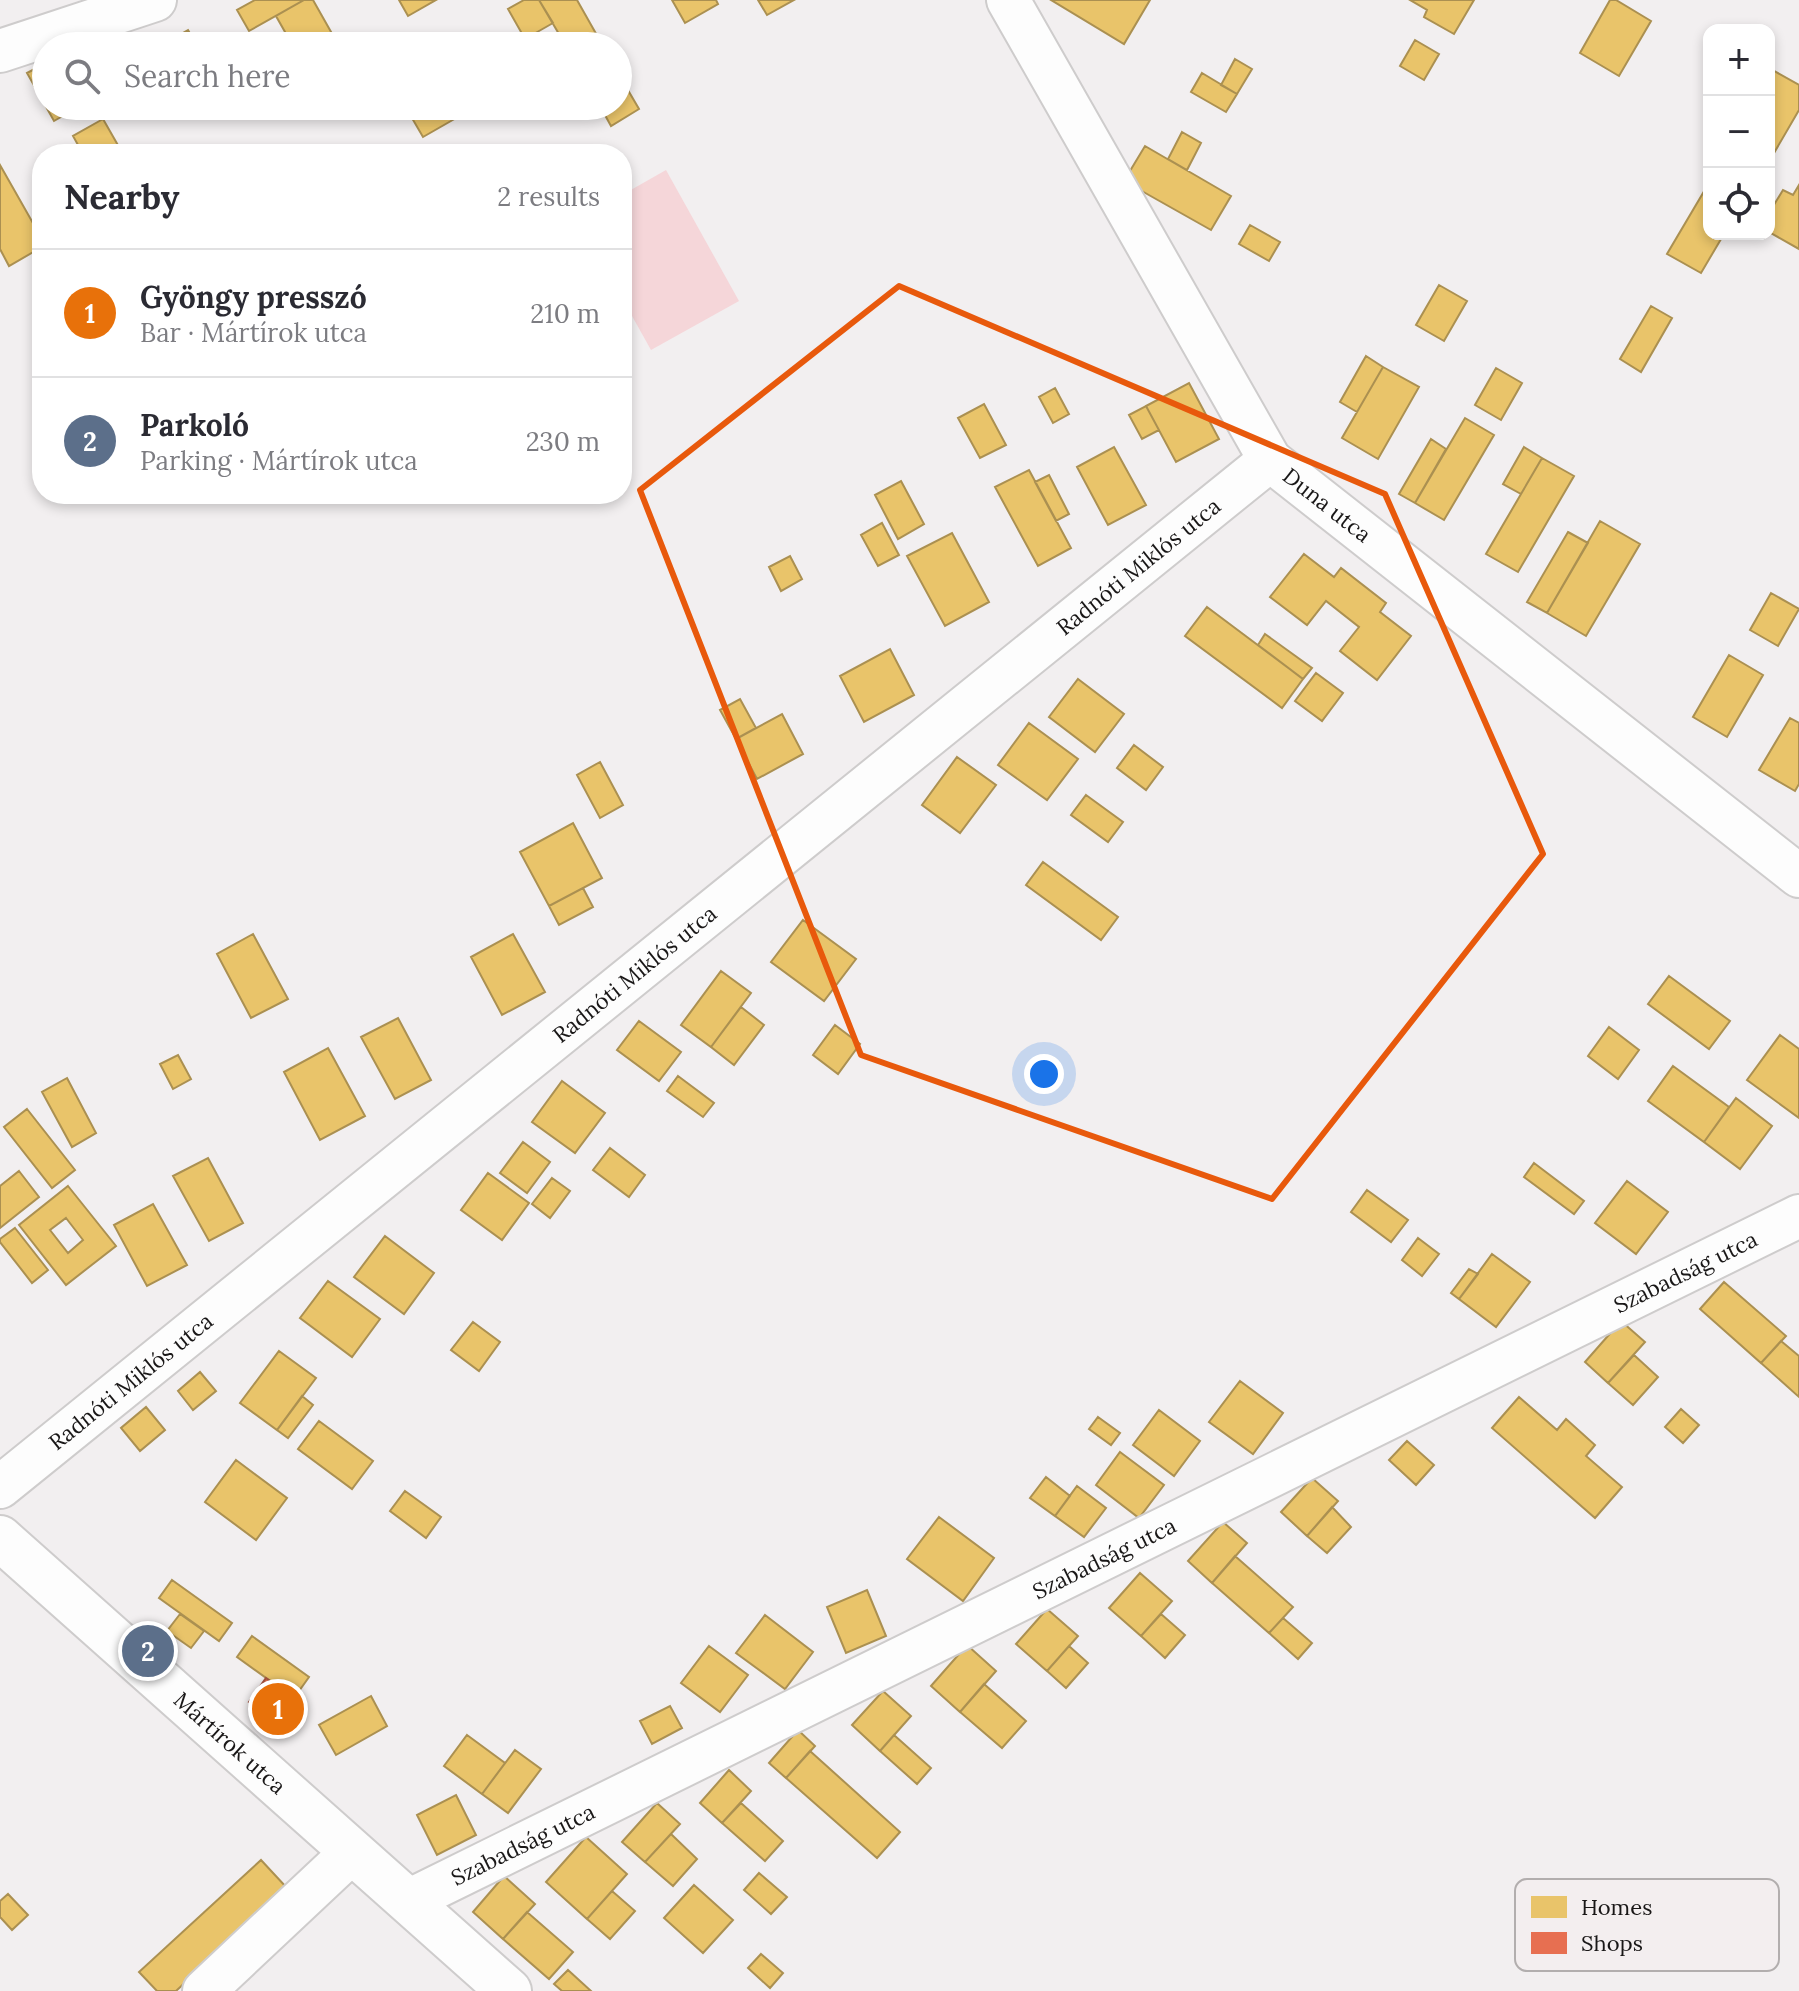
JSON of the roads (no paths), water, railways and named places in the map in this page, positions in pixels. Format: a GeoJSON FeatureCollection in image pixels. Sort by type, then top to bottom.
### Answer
{"type":"FeatureCollection","features":[{"type":"Feature","properties":{"kind":"main road","name":"Mártírok utca"},"geometry":{"type":"LineString","coordinates":[[0,1538],[509,1991]]}},
{"type":"Feature","properties":{"kind":"street"},"geometry":{"type":"LineString","coordinates":[[58,32],[155,0]]}},
{"type":"Feature","properties":{"kind":"street","name":"Duna utca"},"geometry":{"type":"LineString","coordinates":[[1008,0],[1270,460],[1799,876]]}},
{"type":"Feature","properties":{"kind":"street"},"geometry":{"type":"LineString","coordinates":[[0,51],[32,40]]}},
{"type":"Feature","properties":{"kind":"street","name":"Radnóti Miklós utca"},"geometry":{"type":"LineString","coordinates":[[0,1487],[1270,460]]}},
{"type":"Feature","properties":{"kind":"street","name":"Szabadság utca"},"geometry":{"type":"LineString","coordinates":[[408,1901],[1799,1216]]}},
{"type":"Feature","properties":{"kind":"street"},"geometry":{"type":"LineString","coordinates":[[204,1991],[352,1852]]}},
{"type":"Feature","properties":{"kind":"place","name":"Parkoló"},"geometry":{"type":"Point","coordinates":[148,1651]}},
{"type":"Feature","properties":{"kind":"place","name":"Gyöngy presszó"},"geometry":{"type":"Point","coordinates":[278,1709]}}]}
